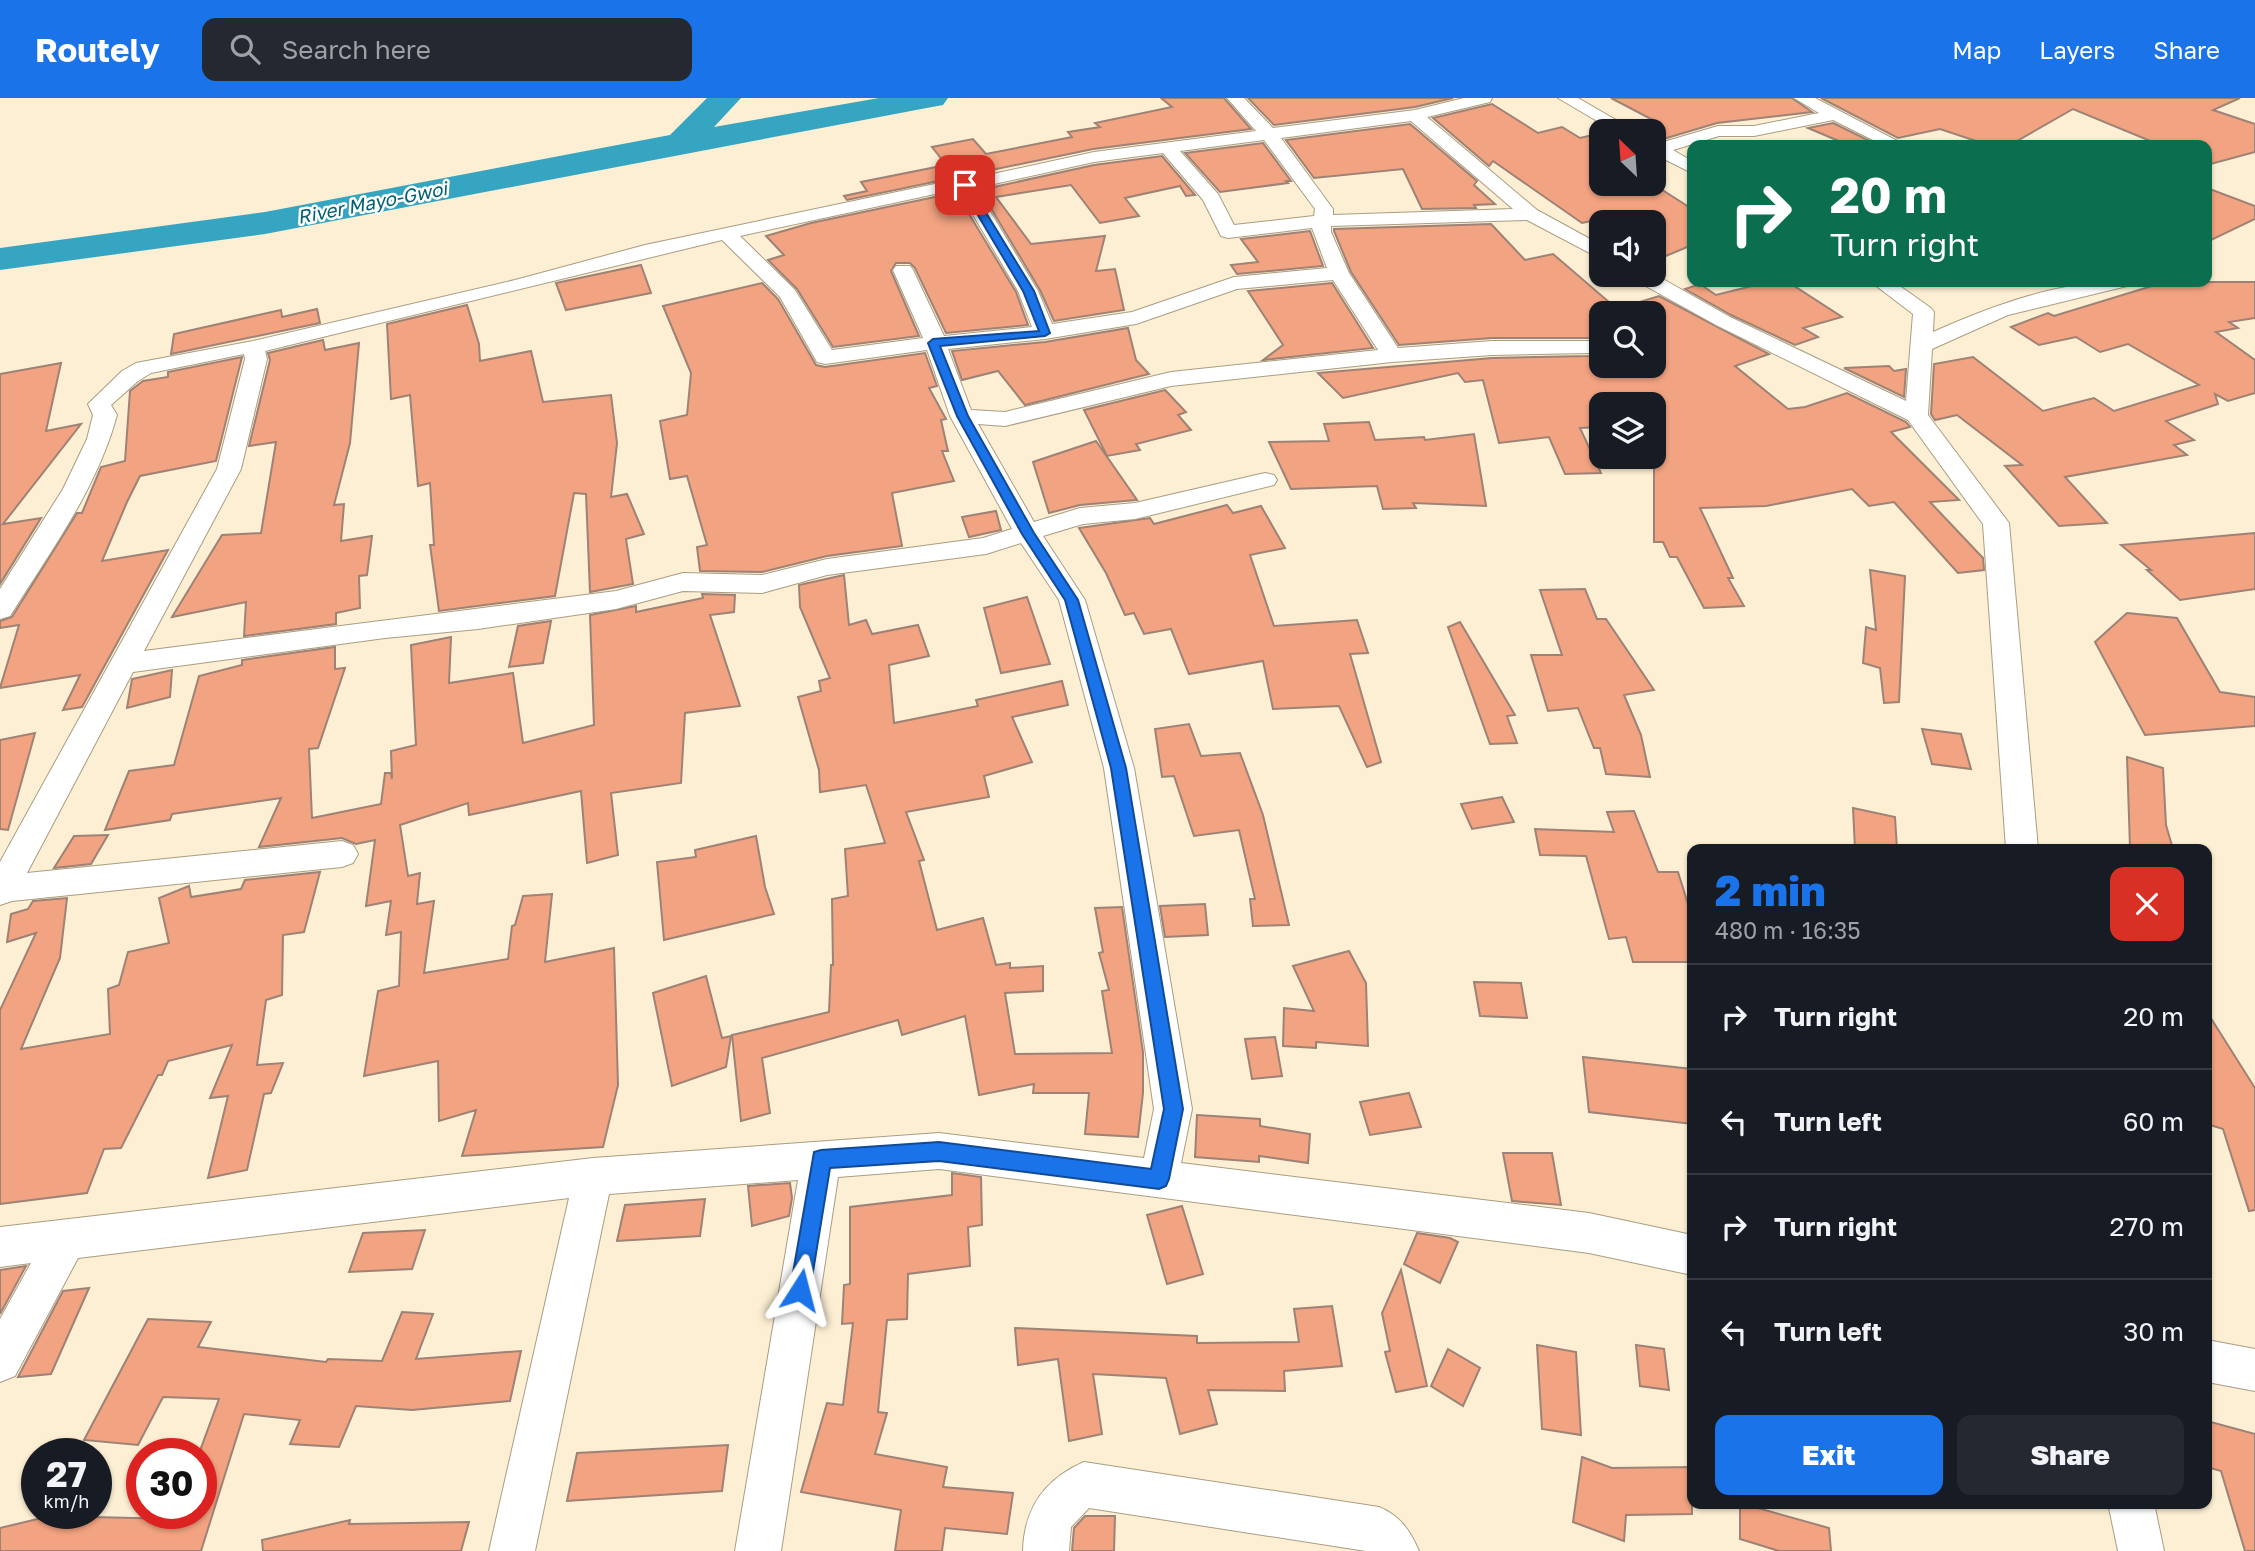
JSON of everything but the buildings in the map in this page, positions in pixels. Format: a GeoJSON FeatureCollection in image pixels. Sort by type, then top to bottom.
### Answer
{"type":"FeatureCollection","features":[{"type":"Feature","properties":{"kind":"street"},"geometry":{"type":"LineString","coordinates":[[1235,98],[1269,134],[1324,209],[1321,232],[1339,273],[1392,355]]}},
{"type":"Feature","properties":{"kind":"street"},"geometry":{"type":"LineString","coordinates":[[0,610],[64,509],[101,438],[105,415],[99,404],[130,376],[144,368],[253,347],[519,285],[645,251],[949,186],[965,185],[1094,157],[1166,146],[1415,115],[1484,98]]}},
{"type":"Feature","properties":{"kind":"street"},"geometry":{"type":"LineString","coordinates":[[1566,98],[1604,119]]}},
{"type":"Feature","properties":{"kind":"street"},"geometry":{"type":"LineString","coordinates":[[1802,98],[1886,140]]}},
{"type":"Feature","properties":{"kind":"street"},"geometry":{"type":"LineString","coordinates":[[1415,115],[1530,214],[1589,246]]}},
{"type":"Feature","properties":{"kind":"street"},"geometry":{"type":"LineString","coordinates":[[1666,145],[1718,131],[1754,131],[1834,115]]}},
{"type":"Feature","properties":{"kind":"street"},"geometry":{"type":"LineString","coordinates":[[1166,146],[1211,198],[1228,232],[1323,221],[1530,214]]}},
{"type":"Feature","properties":{"kind":"street"},"geometry":{"type":"LineString","coordinates":[[1666,154],[1687,165]]}},
{"type":"Feature","properties":{"kind":"street"},"geometry":{"type":"LineString","coordinates":[[965,185],[1028,291],[1045,333]]}},
{"type":"Feature","properties":{"kind":"street"},"geometry":{"type":"LineString","coordinates":[[728,234],[788,294],[825,357],[933,343],[1045,333],[1136,318],[1234,283],[1339,273]]}},
{"type":"Feature","properties":{"kind":"street"},"geometry":{"type":"LineString","coordinates":[[903,270],[930,328],[933,343],[962,416],[1028,534],[1072,600],[1119,768],[1174,1109],[1159,1179]]}},
{"type":"Feature","properties":{"kind":"street"},"geometry":{"type":"LineString","coordinates":[[1662,287],[1723,321],[1916,415],[1996,523],[2022,844]]}},
{"type":"Feature","properties":{"kind":"street"},"geometry":{"type":"LineString","coordinates":[[1888,287],[1924,312],[1916,415]]}},
{"type":"Feature","properties":{"kind":"street"},"geometry":{"type":"LineString","coordinates":[[1922,345],[2042,291],[2077,287]]}},
{"type":"Feature","properties":{"kind":"street"},"geometry":{"type":"LineString","coordinates":[[0,890],[229,469],[256,359],[253,347]]}},
{"type":"Feature","properties":{"kind":"street"},"geometry":{"type":"LineString","coordinates":[[962,416],[1005,419],[1171,379],[1392,355],[1492,348],[1589,347]]}},
{"type":"Feature","properties":{"kind":"street"},"geometry":{"type":"LineString","coordinates":[[123,664],[385,629],[478,621],[602,602],[683,582],[762,584],[827,567],[986,546],[1080,516],[1135,511],[1265,480]]}},
{"type":"Feature","properties":{"kind":"street"},"geometry":{"type":"LineString","coordinates":[[0,890],[342,854]]}},
{"type":"Feature","properties":{"kind":"street"},"geometry":{"type":"LineString","coordinates":[[0,1247],[593,1177],[939,1152],[1589,1233],[1687,1254]]}},
{"type":"Feature","properties":{"kind":"street"},"geometry":{"type":"LineString","coordinates":[[758,1551],[821,1159]]}},
{"type":"Feature","properties":{"kind":"street"},"geometry":{"type":"LineString","coordinates":[[512,1551],[593,1177]]}},
{"type":"Feature","properties":{"kind":"street"},"geometry":{"type":"LineString","coordinates":[[0,1361],[67,1238]]}},
{"type":"Feature","properties":{"kind":"street"},"geometry":{"type":"LineString","coordinates":[[2212,1362],[2255,1370]]}},
{"type":"Feature","properties":{"kind":"street"},"geometry":{"type":"LineString","coordinates":[[1046,1551],[1046,1529],[1062,1499],[1084,1485],[1379,1530],[1396,1551]]}},
{"type":"Feature","properties":{"kind":"street"},"geometry":{"type":"LineString","coordinates":[[2132,1509],[2141,1551]]}},
{"type":"Feature","properties":{"kind":"waterway","name":"River Mayo-Gwoi"},"geometry":{"type":"LineString","coordinates":[[681,143],[725,98]]}},
{"type":"Feature","properties":{"kind":"waterway"},"geometry":{"type":"LineString","coordinates":[[681,143],[932,98]]}},
{"type":"Feature","properties":{"kind":"waterway","name":"River Mayo-Gwoi"},"geometry":{"type":"LineString","coordinates":[[0,259],[265,223],[681,143]]}},
{"type":"Feature","properties":{"kind":"route"},"geometry":{"type":"LineString","coordinates":[[800,1290],[821,1159],[939,1152],[1159,1179],[1174,1109],[1119,768],[1072,600],[1028,534],[962,416],[933,343],[1045,333],[1028,291],[965,185]]}}]}
